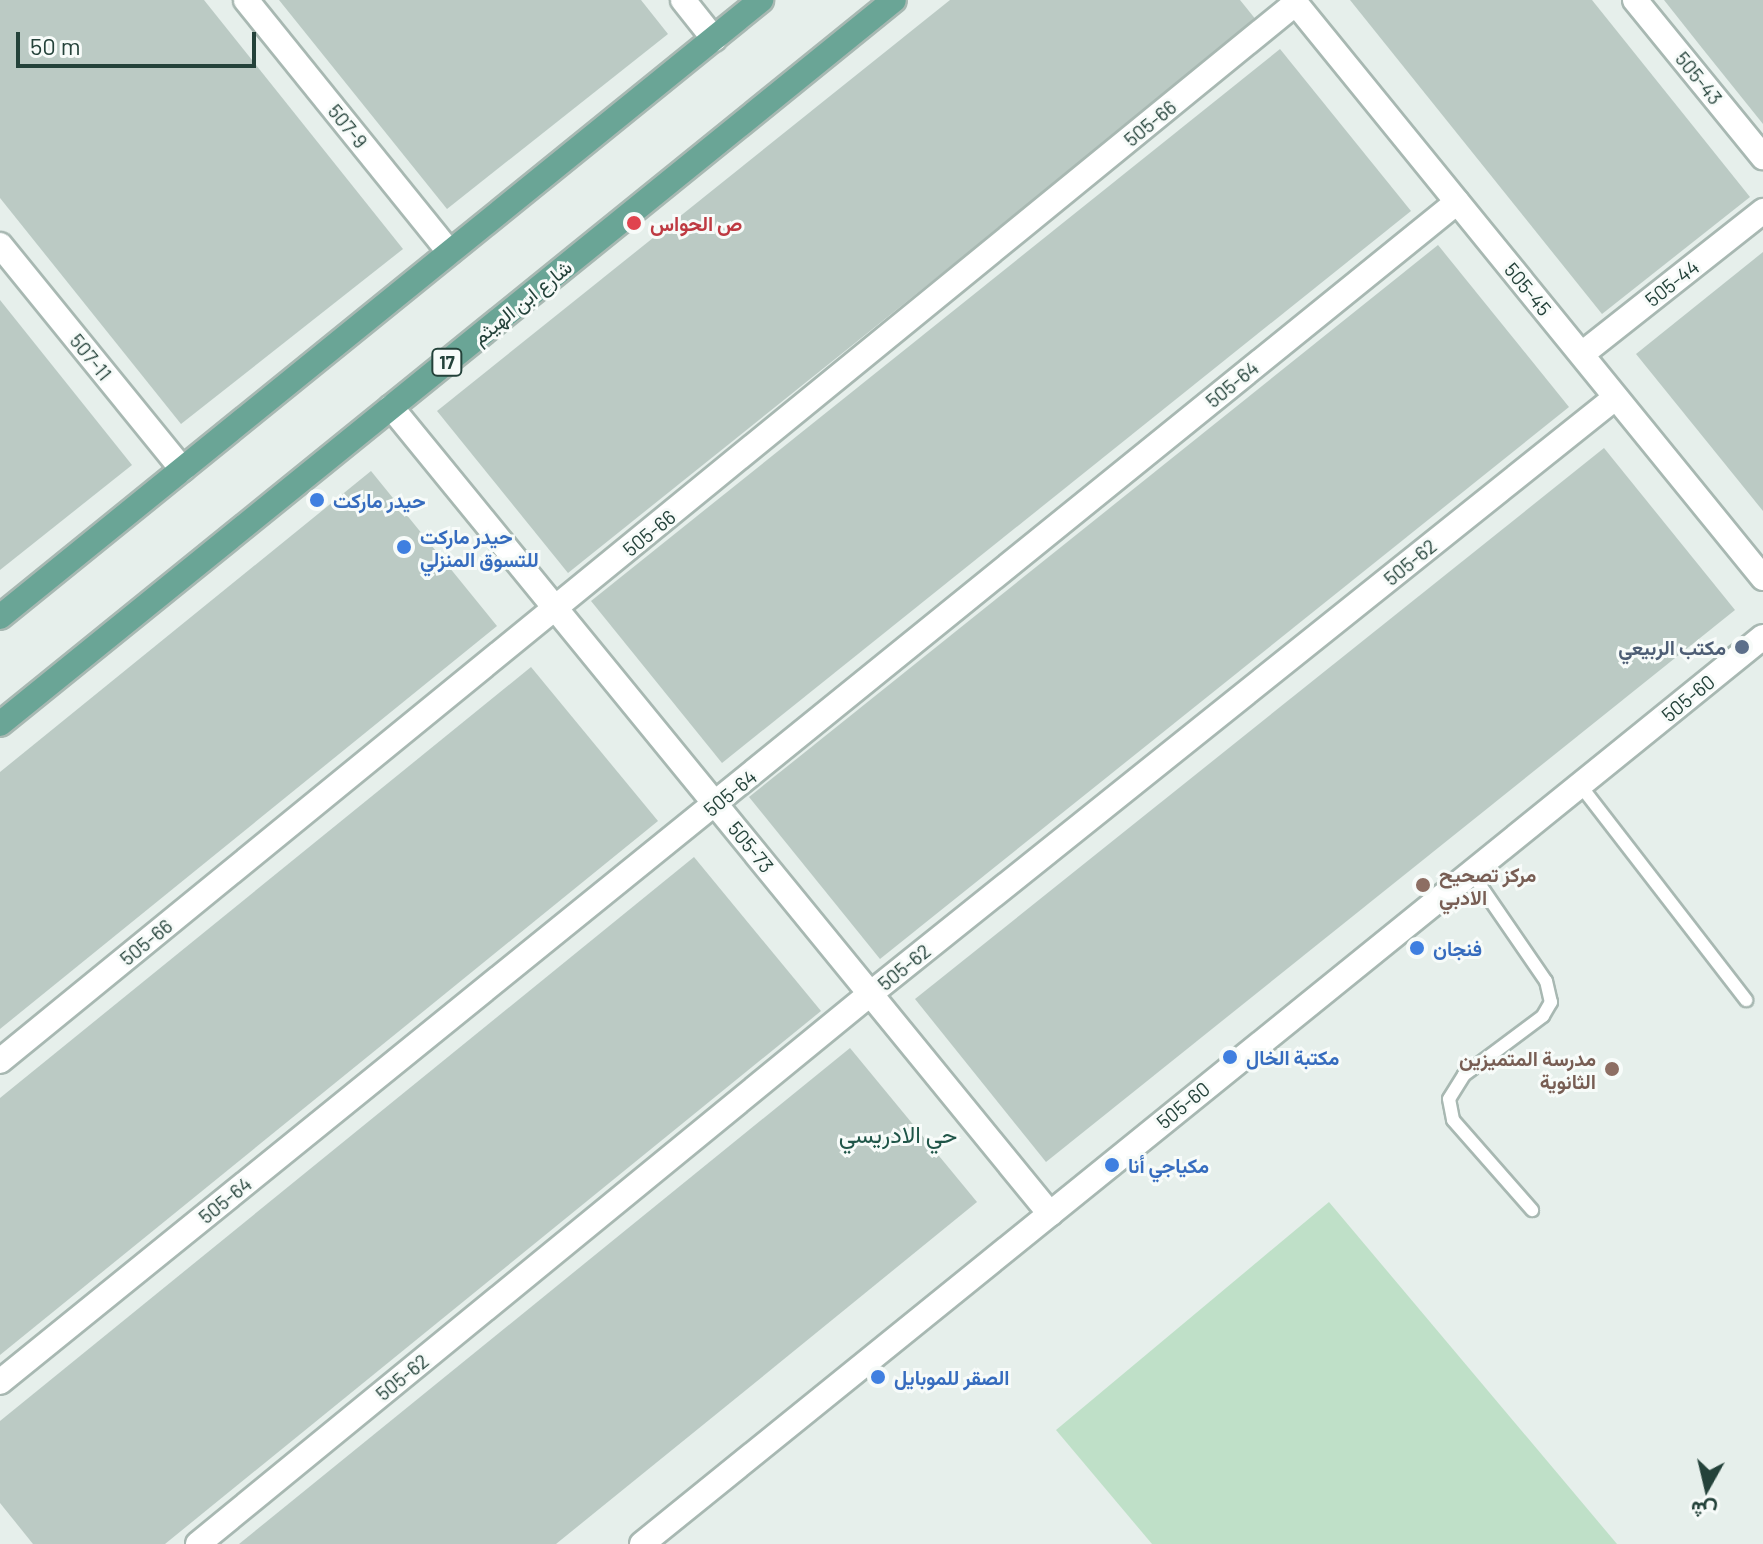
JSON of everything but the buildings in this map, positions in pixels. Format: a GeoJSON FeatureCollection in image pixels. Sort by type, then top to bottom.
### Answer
{"type":"FeatureCollection","features":[{"type":"Feature","properties":{"kind":"main road"},"geometry":{"type":"LineString","coordinates":[[0,617],[761,0]]}},
{"type":"Feature","properties":{"kind":"main road","name":"شارع ابن الهيثم"},"geometry":{"type":"LineString","coordinates":[[0,724],[894,0]]}},
{"type":"Feature","properties":{"kind":"street","name":"507-9"},"geometry":{"type":"LineString","coordinates":[[246,0],[449,252]]}},
{"type":"Feature","properties":{"kind":"street"},"geometry":{"type":"LineString","coordinates":[[683,0],[714,39]]}},
{"type":"Feature","properties":{"kind":"street","name":"505-43"},"geometry":{"type":"LineString","coordinates":[[1635,0],[1763,157]]}},
{"type":"Feature","properties":{"kind":"street","name":"505-45"},"geometry":{"type":"LineString","coordinates":[[1294,2],[1763,578]]}},
{"type":"Feature","properties":{"kind":"street","name":"505-66"},"geometry":{"type":"LineString","coordinates":[[0,1061],[1294,2]]}},
{"type":"Feature","properties":{"kind":"street","name":"505-64"},"geometry":{"type":"LineString","coordinates":[[0,1382],[1457,202]]}},
{"type":"Feature","properties":{"kind":"street","name":"505-44"},"geometry":{"type":"LineString","coordinates":[[1582,354],[1763,211]]}},
{"type":"Feature","properties":{"kind":"street","name":"507-11"},"geometry":{"type":"LineString","coordinates":[[0,245],[182,469]]}},
{"type":"Feature","properties":{"kind":"street","name":"505-62"},"geometry":{"type":"LineString","coordinates":[[198,1544],[870,994],[1616,397]]}},
{"type":"Feature","properties":{"kind":"street","name":"505-73"},"geometry":{"type":"LineString","coordinates":[[391,407],[1050,1214]]}},
{"type":"Feature","properties":{"kind":"street","name":"505-60"},"geometry":{"type":"LineString","coordinates":[[643,1544],[1763,637]]}},
{"type":"Feature","properties":{"kind":"lane"},"geometry":{"type":"LineString","coordinates":[[1580,785],[1746,1000]]}},
{"type":"Feature","properties":{"kind":"lane"},"geometry":{"type":"LineString","coordinates":[[1471,872],[1546,981],[1551,1002],[1543,1016],[1464,1075],[1449,1099],[1453,1120],[1532,1210]]}},
{"type":"Feature","properties":{"kind":"green space"},"geometry":{"type":"Polygon","coordinates":[[[1329,1202],[1617,1544],[1152,1544],[1056,1430],[1329,1202]]]}},
{"type":"Feature","properties":{"kind":"place","name":"ص الحواس"},"geometry":{"type":"Point","coordinates":[634,223]}},
{"type":"Feature","properties":{"kind":"place","name":"حيدر ماركت"},"geometry":{"type":"Point","coordinates":[317,500]}},
{"type":"Feature","properties":{"kind":"place","name":"حيدر ماركت للتسوق المنزلي"},"geometry":{"type":"Point","coordinates":[404,547]}},
{"type":"Feature","properties":{"kind":"place","name":"مكتب الربيعي"},"geometry":{"type":"Point","coordinates":[1742,647]}},
{"type":"Feature","properties":{"kind":"place","name":"مركز تصحيح الادبي"},"geometry":{"type":"Point","coordinates":[1423,885]}},
{"type":"Feature","properties":{"kind":"place","name":"فنجان"},"geometry":{"type":"Point","coordinates":[1417,948]}},
{"type":"Feature","properties":{"kind":"place","name":"مكتبة الخال"},"geometry":{"type":"Point","coordinates":[1230,1057]}},
{"type":"Feature","properties":{"kind":"place","name":"مدرسة المتميزين الثانوية"},"geometry":{"type":"Point","coordinates":[1612,1069]}},
{"type":"Feature","properties":{"kind":"place","name":"مكياجي أنا"},"geometry":{"type":"Point","coordinates":[1112,1165]}},
{"type":"Feature","properties":{"kind":"place","name":"الصقر للموبايل"},"geometry":{"type":"Point","coordinates":[878,1377]}},
{"type":"Feature","properties":{"kind":"district","name":"حي الادريسي"},"geometry":{"type":"Point","coordinates":[898,1134]}}]}
